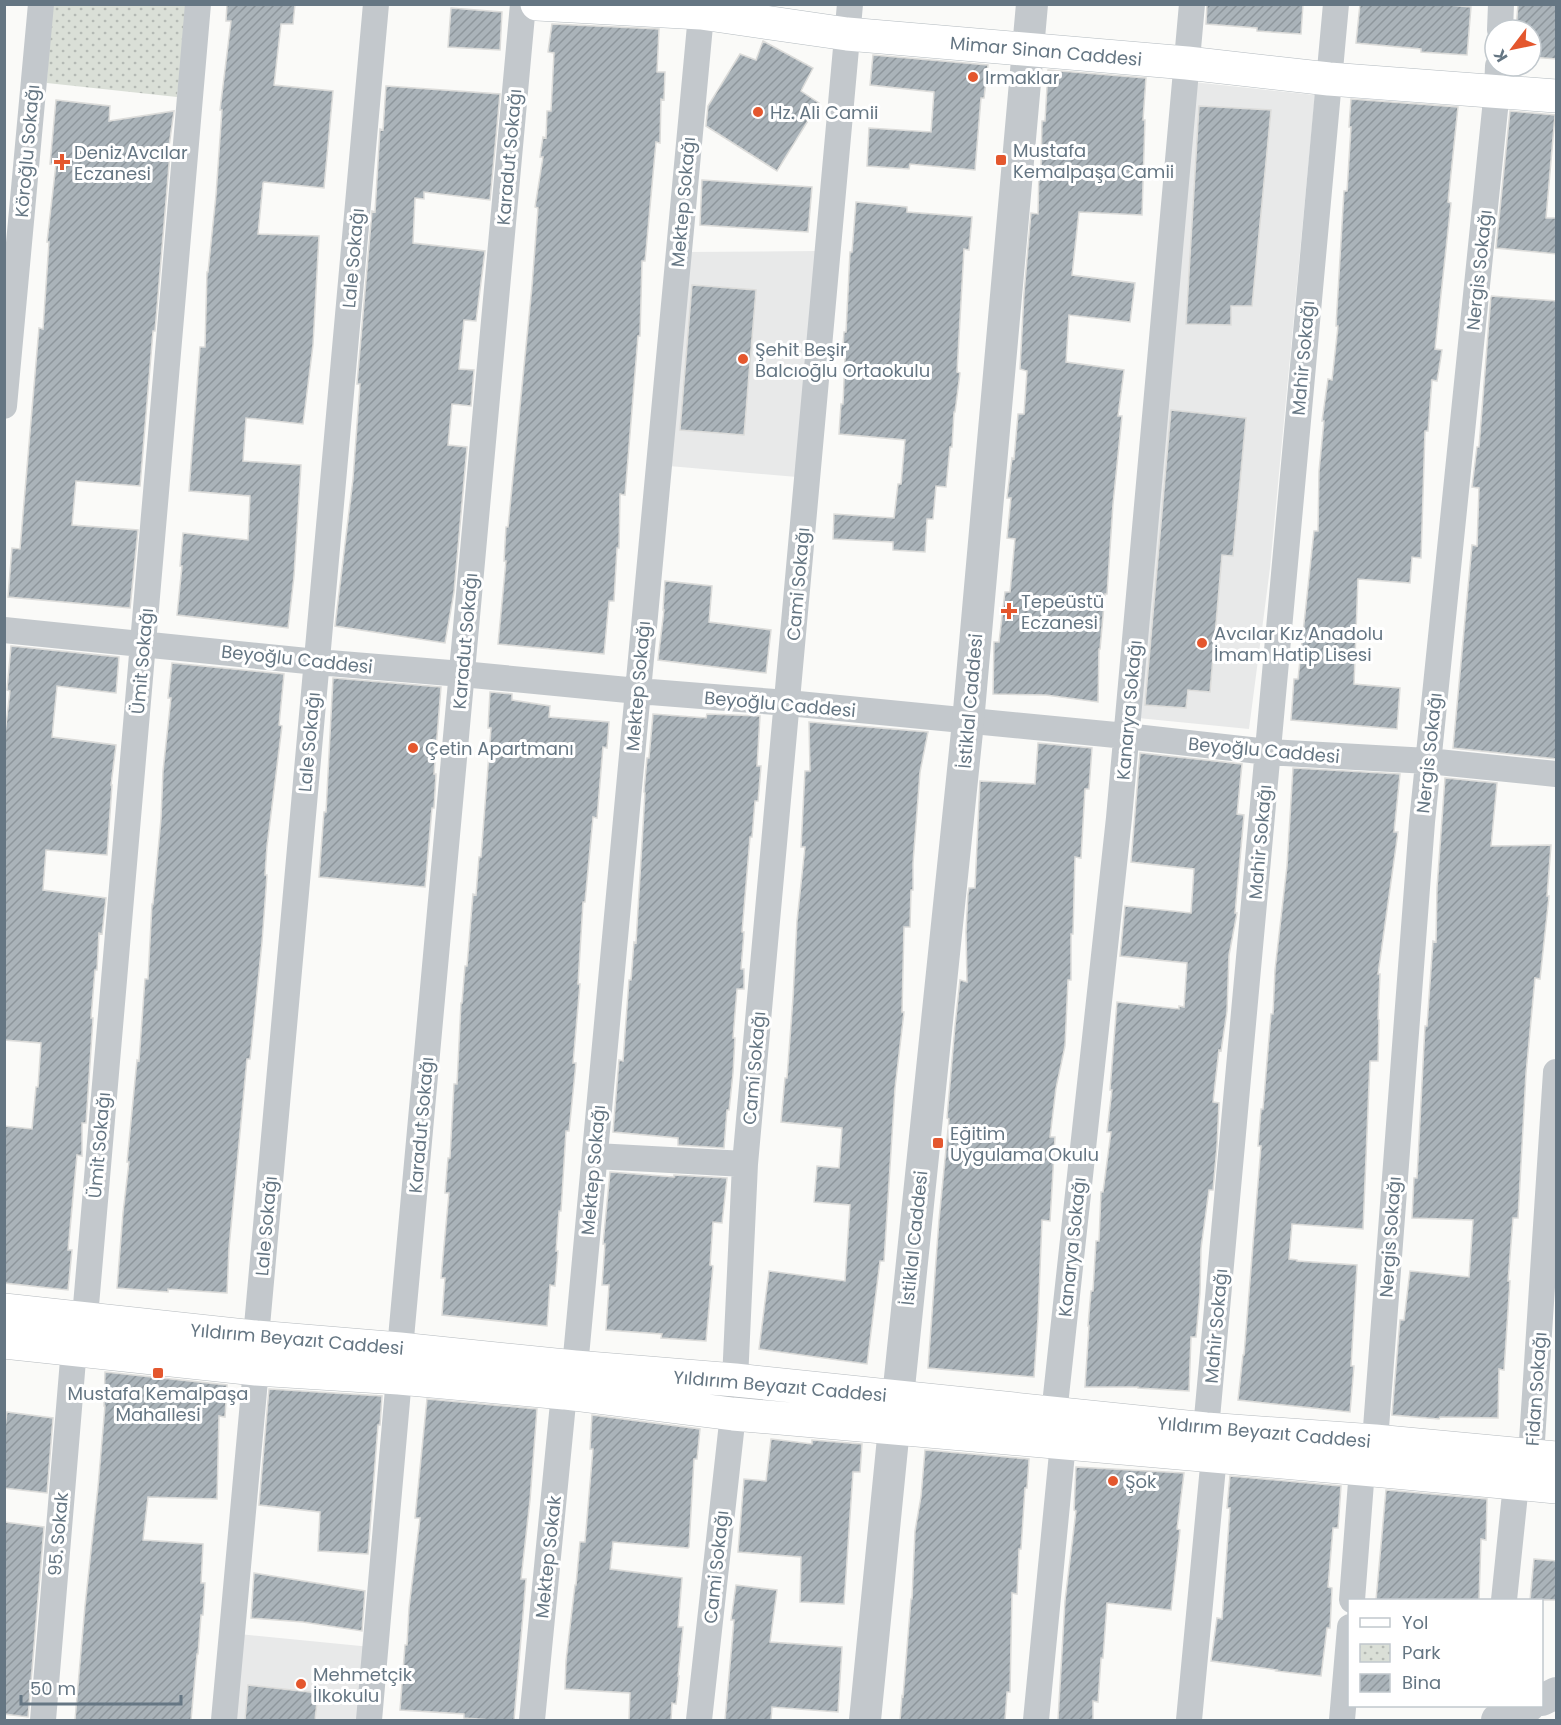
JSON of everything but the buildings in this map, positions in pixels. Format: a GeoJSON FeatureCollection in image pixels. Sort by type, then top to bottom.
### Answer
{"type":"FeatureCollection","features":[{"type":"Feature","properties":{"kind":"main road","name":"Mimar Sinan Caddesi"},"geometry":{"type":"LineString","coordinates":[[537,4],[701,9],[848,20],[1029,50],[1187,63],[1329,79],[1497,78],[1557,96]]}},
{"type":"Feature","properties":{"kind":"main road","name":"Yıldırım Beyazıt Caddesi"},"geometry":{"type":"LineString","coordinates":[[4,1310],[256,1337],[399,1363],[569,1380],[735,1380],[896,1412],[1210,1443],[1368,1455],[1544,1457]]}},
{"type":"Feature","properties":{"kind":"main road","name":"Yıldırım Beyazıt Caddesi"},"geometry":{"type":"LineString","coordinates":[[4,1342],[256,1369],[399,1363]]}},
{"type":"Feature","properties":{"kind":"main road","name":"Yıldırım Beyazıt Caddesi"},"geometry":{"type":"LineString","coordinates":[[569,1380],[732,1414],[896,1412]]}},
{"type":"Feature","properties":{"kind":"main road","name":"Yıldırım Beyazıt Caddesi"},"geometry":{"type":"LineString","coordinates":[[1368,1455],[1516,1484],[1557,1487]]}},
{"type":"Feature","properties":{"kind":"street","name":"Köroğlu Sokağı"},"geometry":{"type":"LineString","coordinates":[[4,406],[40,4]]}},
{"type":"Feature","properties":{"kind":"street","name":"Ümit Sokağı"},"geometry":{"type":"LineString","coordinates":[[84,1317],[198,4]]}},
{"type":"Feature","properties":{"kind":"street","name":"Lale Sokağı"},"geometry":{"type":"LineString","coordinates":[[256,1337],[376,4]]}},
{"type":"Feature","properties":{"kind":"street","name":"Karadut Sokağı"},"geometry":{"type":"LineString","coordinates":[[369,1720],[399,1363],[523,4]]}},
{"type":"Feature","properties":{"kind":"street","name":"İstiklal Caddesi"},"geometry":{"type":"LineString","coordinates":[[865,1720],[968,722],[1032,4]]}},
{"type":"Feature","properties":{"kind":"street","name":"Kanarya Sokağı"},"geometry":{"type":"LineString","coordinates":[[1036,1720],[1059,1428],[1119,818],[1192,4]]}},
{"type":"Feature","properties":{"kind":"street","name":"Mahir Sokağı"},"geometry":{"type":"LineString","coordinates":[[1189,1720],[1268,752],[1336,4]]}},
{"type":"Feature","properties":{"kind":"street","name":"Mektep Sokağı"},"geometry":{"type":"LineString","coordinates":[[569,1380],[594,1156],[701,9]]}},
{"type":"Feature","properties":{"kind":"street","name":"Cami Sokağı"},"geometry":{"type":"LineString","coordinates":[[735,1380],[745,1164],[848,20]]}},
{"type":"Feature","properties":{"kind":"street","name":"Nergis Sokağı"},"geometry":{"type":"LineString","coordinates":[[1352,1599],[1368,1455],[1422,822],[1497,78]]}},
{"type":"Feature","properties":{"kind":"street","name":"Beyoğlu Caddesi"},"geometry":{"type":"LineString","coordinates":[[4,630],[317,662],[788,703],[1268,752],[1428,761],[1557,774]]}},
{"type":"Feature","properties":{"kind":"street","name":"Fidan Sokağı"},"geometry":{"type":"LineString","coordinates":[[1544,1457],[1557,1072]]}},
{"type":"Feature","properties":{"kind":"street"},"geometry":{"type":"LineString","coordinates":[[594,1156],[745,1164]]}},
{"type":"Feature","properties":{"kind":"street","name":"95. Sokak"},"geometry":{"type":"LineString","coordinates":[[43,1720],[74,1348]]}},
{"type":"Feature","properties":{"kind":"street"},"geometry":{"type":"LineString","coordinates":[[224,1720],[256,1369]]}},
{"type":"Feature","properties":{"kind":"street","name":"Mektep Sokak"},"geometry":{"type":"LineString","coordinates":[[532,1720],[569,1380]]}},
{"type":"Feature","properties":{"kind":"street","name":"Cami Sokağı"},"geometry":{"type":"LineString","coordinates":[[699,1720],[732,1414]]}},
{"type":"Feature","properties":{"kind":"street"},"geometry":{"type":"LineString","coordinates":[[1504,1599],[1516,1484]]}},
{"type":"Feature","properties":{"kind":"street"},"geometry":{"type":"LineString","coordinates":[[1342,1720],[1348,1650]]}},
{"type":"Feature","properties":{"kind":"street"},"geometry":{"type":"LineString","coordinates":[[1543,1700],[1557,1693]]}},
{"type":"Feature","properties":{"kind":"street"},"geometry":{"type":"LineString","coordinates":[[1494,1720],[1526,1707]]}},
{"type":"Feature","properties":{"kind":"shaded area"},"geometry":{"type":"Polygon","coordinates":[[[1193,82],[1315,95],[1270,568],[1249,729],[1138,718],[1193,82]]]}},
{"type":"Feature","properties":{"kind":"shaded area","name":"Şehit Beşir Balcıoğlu Ortaokulu"},"geometry":{"type":"Polygon","coordinates":[[[818,251],[797,477],[669,466],[687,252],[818,251]]]}},
{"type":"Feature","properties":{"kind":"shaded area","name":"Mehmetçik İlkokulu"},"geometry":{"type":"Polygon","coordinates":[[[239,1634],[371,1647],[364,1720],[232,1720],[239,1634]]]}},
{"type":"Feature","properties":{"kind":"green space"},"geometry":{"type":"Polygon","coordinates":[[[49,5],[188,5],[177,97],[47,83],[49,5]]]}},
{"type":"Feature","properties":{"kind":"place","name":"Irmaklar"},"geometry":{"type":"Point","coordinates":[973,77]}},
{"type":"Feature","properties":{"kind":"place","name":"Hz. Ali Camii"},"geometry":{"type":"Point","coordinates":[758,112]}},
{"type":"Feature","properties":{"kind":"place","name":"Mustafa Kemalpaşa Camii"},"geometry":{"type":"Point","coordinates":[1001,160]}},
{"type":"Feature","properties":{"kind":"place","name":"Deniz Avcılar Eczanesi"},"geometry":{"type":"Point","coordinates":[62,162]}},
{"type":"Feature","properties":{"kind":"place","name":"Şehit Beşir Balcıoğlu Ortaokulu"},"geometry":{"type":"Point","coordinates":[743,359]}},
{"type":"Feature","properties":{"kind":"place","name":"Tepeüstü Eczanesi"},"geometry":{"type":"Point","coordinates":[1009,611]}},
{"type":"Feature","properties":{"kind":"place","name":"Avcılar Kız Anadolu İmam Hatip Lisesi"},"geometry":{"type":"Point","coordinates":[1202,643]}},
{"type":"Feature","properties":{"kind":"place","name":"Çetin Apartmanı"},"geometry":{"type":"Point","coordinates":[413,748]}},
{"type":"Feature","properties":{"kind":"place","name":"Eğitim Uygulama Okulu"},"geometry":{"type":"Point","coordinates":[938,1143]}},
{"type":"Feature","properties":{"kind":"place","name":"Mustafa Kemalpaşa Mahallesi"},"geometry":{"type":"Point","coordinates":[158,1373]}},
{"type":"Feature","properties":{"kind":"place","name":"Şok"},"geometry":{"type":"Point","coordinates":[1113,1481]}},
{"type":"Feature","properties":{"kind":"place","name":"Mehmetçik İlkokulu"},"geometry":{"type":"Point","coordinates":[301,1684]}}]}
